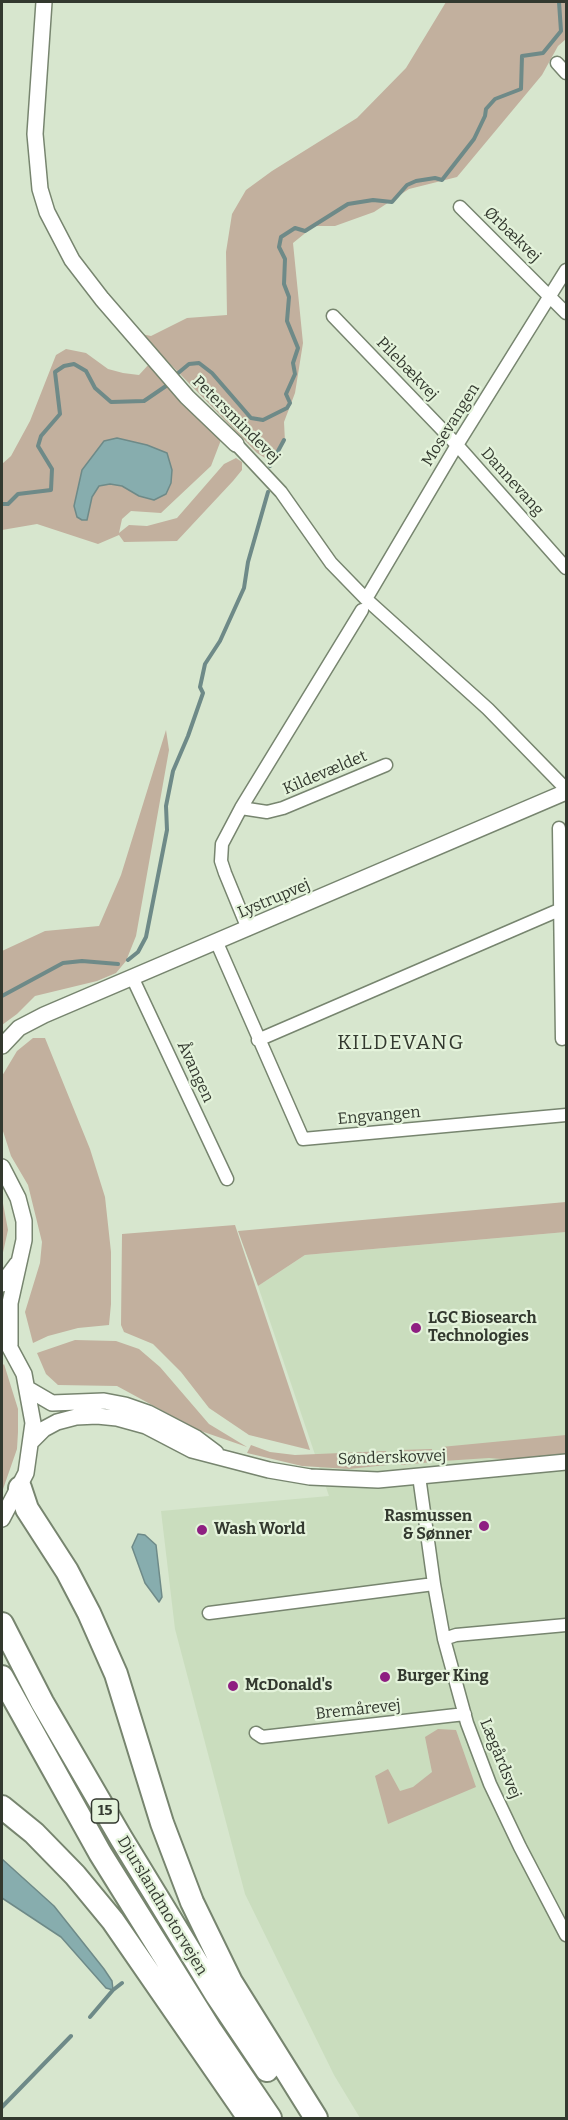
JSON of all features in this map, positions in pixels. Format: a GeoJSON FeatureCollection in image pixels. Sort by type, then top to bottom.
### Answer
{"type":"FeatureCollection","features":[{"type":"Feature","properties":{"kind":"highway"},"geometry":{"type":"LineString","coordinates":[[20,1488],[27,1509],[67,1571],[89,1613],[116,1674],[162,1823],[192,1902],[231,1982],[316,2118]]}},
{"type":"Feature","properties":{"kind":"highway","name":"Djurslandmotorvejen"},"geometry":{"type":"LineString","coordinates":[[2,1624],[42,1702],[127,1848],[216,1994],[300,2118]]}},
{"type":"Feature","properties":{"kind":"highway","name":"Djurslandmotorvejen"},"geometry":{"type":"LineString","coordinates":[[2,1677],[100,1854],[211,2031],[270,2118]]}},
{"type":"Feature","properties":{"kind":"highway"},"geometry":{"type":"LineString","coordinates":[[2,1807],[34,1833],[75,1875],[113,1921],[249,2118]]}},
{"type":"Feature","properties":{"kind":"street","name":"Petersmindevej"},"geometry":{"type":"LineString","coordinates":[[44,2],[36,134],[38,172],[47,212],[72,260],[156,363],[281,492],[364,605],[488,709],[567,790]]}},
{"type":"Feature","properties":{"kind":"street"},"geometry":{"type":"LineString","coordinates":[[557,63],[567,73]]}},
{"type":"Feature","properties":{"kind":"street","name":"Ørbækvej"},"geometry":{"type":"LineString","coordinates":[[459,207],[567,313]]}},
{"type":"Feature","properties":{"kind":"street","name":"Mosevangen"},"geometry":{"type":"LineString","coordinates":[[248,929],[221,861],[222,843],[457,445],[567,270]]}},
{"type":"Feature","properties":{"kind":"street","name":"Pilebækvej"},"geometry":{"type":"LineString","coordinates":[[333,316],[457,445]]}},
{"type":"Feature","properties":{"kind":"street","name":"Dannevang"},"geometry":{"type":"LineString","coordinates":[[457,445],[567,568]]}},
{"type":"Feature","properties":{"kind":"street","name":"Kildevældet"},"geometry":{"type":"LineString","coordinates":[[241,808],[267,812],[283,808],[386,765]]}},
{"type":"Feature","properties":{"kind":"street","name":"Lystrupvej"},"geometry":{"type":"LineString","coordinates":[[2,1046],[19,1028],[567,790]]}},
{"type":"Feature","properties":{"kind":"street"},"geometry":{"type":"LineString","coordinates":[[559,828],[562,1039]]}},
{"type":"Feature","properties":{"kind":"street"},"geometry":{"type":"LineString","coordinates":[[258,1040],[559,909]]}},
{"type":"Feature","properties":{"kind":"street","name":"Engvangen"},"geometry":{"type":"LineString","coordinates":[[217,943],[303,1139],[567,1115]]}},
{"type":"Feature","properties":{"kind":"street","name":"Åvangen"},"geometry":{"type":"LineString","coordinates":[[133,979],[226,1179]]}},
{"type":"Feature","properties":{"kind":"street"},"geometry":{"type":"LineString","coordinates":[[2,1167],[18,1198],[24,1221],[21,1259],[10,1303],[5,1339],[28,1389],[32,1441],[20,1488],[2,1518]]}},
{"type":"Feature","properties":{"kind":"street"},"geometry":{"type":"LineString","coordinates":[[2,1284],[21,1259]]}},
{"type":"Feature","properties":{"kind":"street","name":"Sønderskovvej"},"geometry":{"type":"LineString","coordinates":[[28,1389],[52,1403],[104,1401],[148,1413],[196,1438],[220,1456]]}},
{"type":"Feature","properties":{"kind":"street","name":"Sønderskovvej"},"geometry":{"type":"LineString","coordinates":[[32,1441],[44,1429],[57,1422],[76,1417],[97,1416],[146,1426],[192,1450],[269,1470],[310,1477],[378,1480],[567,1462]]}},
{"type":"Feature","properties":{"kind":"street","name":"Lægårdsvej"},"geometry":{"type":"LineString","coordinates":[[419,1476],[444,1639],[465,1714],[490,1784],[528,1864],[567,1935]]}},
{"type":"Feature","properties":{"kind":"street"},"geometry":{"type":"LineString","coordinates":[[209,1613],[434,1584]]}},
{"type":"Feature","properties":{"kind":"street"},"geometry":{"type":"LineString","coordinates":[[444,1639],[456,1635],[567,1625]]}},
{"type":"Feature","properties":{"kind":"street","name":"Bremårevej"},"geometry":{"type":"LineString","coordinates":[[256,1733],[262,1737],[465,1714]]}},
{"type":"Feature","properties":{"kind":"shaded area"},"geometry":{"type":"Polygon","coordinates":[[[446,2],[566,2],[566,39],[558,46],[542,75],[457,177],[409,189],[374,212],[335,226],[314,226],[293,243],[303,343],[295,393],[284,422],[285,442],[270,461],[257,453],[141,334],[151,336],[187,318],[227,315],[226,252],[232,214],[246,190],[357,118],[406,68],[446,2]]]}},
{"type":"Feature","properties":{"kind":"shaded area"},"geometry":{"type":"Polygon","coordinates":[[[66,349],[86,353],[108,369],[123,373],[139,375],[150,363],[221,440],[211,466],[161,513],[131,511],[122,519],[119,533],[129,525],[147,526],[177,518],[224,464],[236,458],[242,462],[242,470],[233,481],[177,541],[124,542],[119,535],[98,544],[37,524],[2,530],[2,464],[11,456],[30,421],[56,355],[66,349]]]}},
{"type":"Feature","properties":{"kind":"shaded area"},"geometry":{"type":"Polygon","coordinates":[[[166,730],[169,750],[136,936],[126,961],[116,973],[97,981],[35,996],[2,1025],[2,951],[45,931],[99,926],[121,875],[166,730]]]}},
{"type":"Feature","properties":{"kind":"shaded area"},"geometry":{"type":"Polygon","coordinates":[[[33,1038],[45,1038],[90,1149],[105,1197],[111,1252],[111,1304],[109,1325],[78,1328],[48,1336],[33,1343],[25,1312],[40,1263],[42,1242],[28,1185],[11,1156],[2,1128],[2,1076],[17,1051],[33,1038]]]}},
{"type":"Feature","properties":{"kind":"shaded area"},"geometry":{"type":"Polygon","coordinates":[[[2,1198],[8,1230],[2,1257],[2,1198]]]}},
{"type":"Feature","properties":{"kind":"shaded area"},"geometry":{"type":"Polygon","coordinates":[[[566,1202],[566,1232],[305,1255],[258,1286],[238,1231],[566,1202]]]}},
{"type":"Feature","properties":{"kind":"shaded area"},"geometry":{"type":"Polygon","coordinates":[[[235,1225],[310,1450],[249,1435],[209,1408],[181,1372],[153,1344],[124,1332],[121,1325],[122,1234],[235,1225]]]}},
{"type":"Feature","properties":{"kind":"shaded area"},"geometry":{"type":"Polygon","coordinates":[[[566,1232],[566,2118],[360,2118],[334,2075],[245,1894],[175,1629],[161,1511],[329,1496],[258,1286],[305,1255],[566,1232]]]}},
{"type":"Feature","properties":{"kind":"shaded area"},"geometry":{"type":"Polygon","coordinates":[[[75,1340],[116,1341],[139,1349],[160,1367],[209,1424],[247,1447],[198,1430],[117,1386],[58,1385],[46,1374],[37,1353],[75,1340]]]}},
{"type":"Feature","properties":{"kind":"shaded area"},"geometry":{"type":"Polygon","coordinates":[[[4,1364],[18,1409],[18,1432],[17,1449],[2,1492],[2,1366],[4,1364]]]}},
{"type":"Feature","properties":{"kind":"shaded area"},"geometry":{"type":"Polygon","coordinates":[[[566,1435],[566,1454],[562,1456],[527,1461],[489,1458],[443,1461],[441,1447],[566,1435]]]}},
{"type":"Feature","properties":{"kind":"shaded area"},"geometry":{"type":"Polygon","coordinates":[[[251,1445],[270,1452],[295,1455],[386,1451],[387,1465],[349,1469],[302,1466],[247,1453],[251,1445]]]}},
{"type":"Feature","properties":{"kind":"shaded area"},"geometry":{"type":"Polygon","coordinates":[[[432,1449],[433,1462],[401,1465],[400,1450],[432,1449]]]}},
{"type":"Feature","properties":{"kind":"shaded area"},"geometry":{"type":"Polygon","coordinates":[[[438,1729],[456,1730],[476,1787],[388,1824],[375,1776],[388,1769],[400,1791],[413,1787],[432,1772],[425,1737],[438,1729]]]}},
{"type":"Feature","properties":{"kind":"water"},"geometry":{"type":"Polygon","coordinates":[[[117,438],[147,445],[167,453],[172,470],[171,483],[166,494],[154,500],[139,496],[122,486],[110,484],[99,486],[92,497],[87,520],[82,520],[77,517],[74,506],[82,470],[104,441],[117,438]]]}},
{"type":"Feature","properties":{"kind":"water"},"geometry":{"type":"Polygon","coordinates":[[[138,1534],[145,1535],[156,1545],[162,1597],[159,1602],[145,1583],[132,1547],[138,1534]]]}},
{"type":"Feature","properties":{"kind":"water"},"geometry":{"type":"Polygon","coordinates":[[[2,1859],[54,1906],[104,1969],[112,1981],[113,1990],[106,1988],[61,1937],[2,1898],[2,1859]]]}},
{"type":"Feature","properties":{"kind":"waterway"},"geometry":{"type":"LineString","coordinates":[[177,374],[189,364],[199,363],[212,373],[251,418],[263,420],[287,408],[290,403],[286,394],[295,374],[293,363],[298,348],[287,321],[289,297],[284,284],[285,259],[279,247],[281,237],[295,228],[305,231],[348,204],[373,200],[392,202],[407,185],[416,181],[435,178],[442,180],[474,139],[486,109],[495,99],[521,89],[522,56],[543,53],[561,31],[559,2]]}},
{"type":"Feature","properties":{"kind":"waterway"},"geometry":{"type":"LineString","coordinates":[[2,504],[8,504],[18,494],[51,490],[52,469],[38,446],[41,436],[60,414],[55,372],[64,366],[74,364],[86,371],[95,388],[111,402],[144,401],[166,386]]}},
{"type":"Feature","properties":{"kind":"waterway"},"geometry":{"type":"LineString","coordinates":[[270,466],[284,440]]}},
{"type":"Feature","properties":{"kind":"waterway"},"geometry":{"type":"LineString","coordinates":[[128,960],[138,952],[146,937],[167,830],[166,806],[173,771],[203,693],[200,687],[205,664],[220,641],[244,588],[248,562],[268,492]]}},
{"type":"Feature","properties":{"kind":"waterway"},"geometry":{"type":"LineString","coordinates":[[2,996],[63,963],[82,961],[118,964]]}},
{"type":"Feature","properties":{"kind":"waterway"},"geometry":{"type":"LineString","coordinates":[[90,2017],[122,1983]]}},
{"type":"Feature","properties":{"kind":"waterway"},"geometry":{"type":"LineString","coordinates":[[2,2107],[71,2036]]}},
{"type":"Feature","properties":{"kind":"place","name":"LGC Biosearch Technologies"},"geometry":{"type":"Point","coordinates":[416,1328]}},
{"type":"Feature","properties":{"kind":"place","name":"Rasmussen & Sønner"},"geometry":{"type":"Point","coordinates":[484,1526]}},
{"type":"Feature","properties":{"kind":"place","name":"Wash World"},"geometry":{"type":"Point","coordinates":[202,1530]}},
{"type":"Feature","properties":{"kind":"place","name":"Burger King"},"geometry":{"type":"Point","coordinates":[385,1677]}},
{"type":"Feature","properties":{"kind":"place","name":"McDonald's"},"geometry":{"type":"Point","coordinates":[233,1686]}},
{"type":"Feature","properties":{"kind":"district","name":"KILDEVANG"},"geometry":{"type":"Point","coordinates":[401,1043]}}]}
